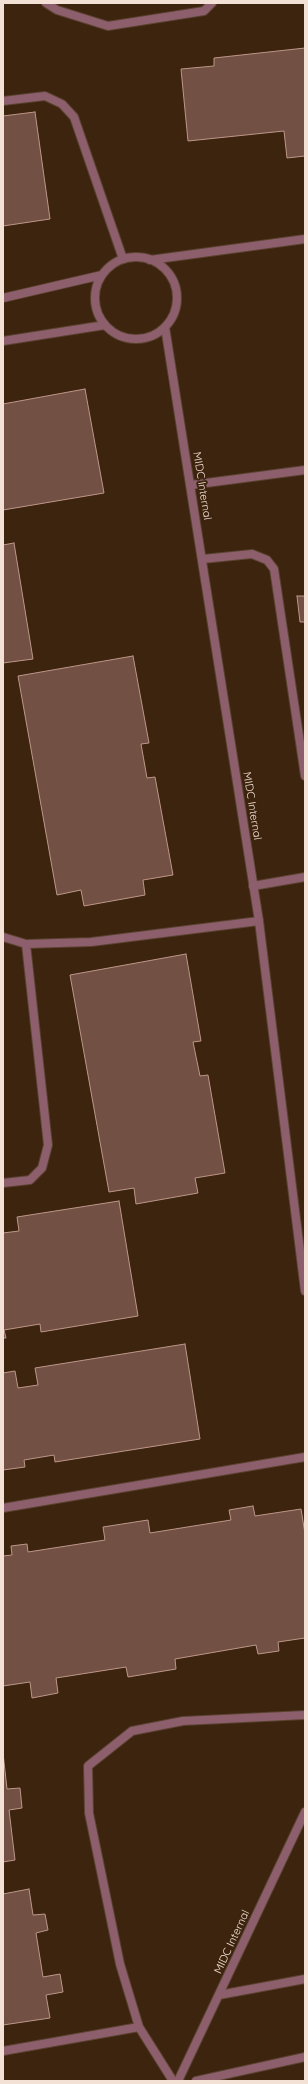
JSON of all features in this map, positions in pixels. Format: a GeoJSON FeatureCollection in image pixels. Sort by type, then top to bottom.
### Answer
{"type":"FeatureCollection","features":[{"type":"Feature","properties":{"kind":"street"},"geometry":{"type":"LineString","coordinates":[[46,3],[57,10],[108,26],[204,11],[212,3]]}},
{"type":"Feature","properties":{"kind":"street"},"geometry":{"type":"LineString","coordinates":[[3,101],[45,96],[62,104],[74,117],[123,259]]}},
{"type":"Feature","properties":{"kind":"street"},"geometry":{"type":"LineString","coordinates":[[150,260],[305,238]]}},
{"type":"Feature","properties":{"kind":"street"},"geometry":{"type":"LineString","coordinates":[[136,257],[150,260],[161,266],[170,277],[176,289],[176,302],[173,315],[165,327],[154,334],[141,338],[128,338],[115,334],[105,325],[98,313],[95,300],[96,287],[102,275],[111,265],[123,259],[136,257]]}},
{"type":"Feature","properties":{"kind":"street"},"geometry":{"type":"LineString","coordinates":[[3,298],[102,275]]}},
{"type":"Feature","properties":{"kind":"street"},"geometry":{"type":"LineString","coordinates":[[3,341],[105,325]]}},
{"type":"Feature","properties":{"kind":"street","name":"MIDC Internal"},"geometry":{"type":"LineString","coordinates":[[165,327],[203,559],[259,921],[305,1291]]}},
{"type":"Feature","properties":{"kind":"street"},"geometry":{"type":"LineString","coordinates":[[191,485],[305,470]]}},
{"type":"Feature","properties":{"kind":"street"},"geometry":{"type":"LineString","coordinates":[[203,559],[252,554],[266,560],[274,569],[305,776]]}},
{"type":"Feature","properties":{"kind":"street"},"geometry":{"type":"LineString","coordinates":[[253,886],[305,876]]}},
{"type":"Feature","properties":{"kind":"street"},"geometry":{"type":"LineString","coordinates":[[3,937],[26,944],[91,942],[259,921]]}},
{"type":"Feature","properties":{"kind":"street"},"geometry":{"type":"LineString","coordinates":[[3,1183],[30,1180],[42,1168],[48,1145],[26,944]]}},
{"type":"Feature","properties":{"kind":"street"},"geometry":{"type":"LineString","coordinates":[[3,1508],[305,1457]]}},
{"type":"Feature","properties":{"kind":"street"},"geometry":{"type":"LineString","coordinates":[[173,2081],[139,2027],[120,1964],[89,1813],[88,1766],[132,1731],[183,1721],[305,1715]]}},
{"type":"Feature","properties":{"kind":"street","name":"MIDC Internal"},"geometry":{"type":"LineString","coordinates":[[178,2081],[305,1812]]}},
{"type":"Feature","properties":{"kind":"street"},"geometry":{"type":"LineString","coordinates":[[219,1995],[305,1979]]}},
{"type":"Feature","properties":{"kind":"street"},"geometry":{"type":"LineString","coordinates":[[3,2051],[139,2027]]}},
{"type":"Feature","properties":{"kind":"street"},"geometry":{"type":"LineString","coordinates":[[196,2081],[305,2057]]}},
{"type":"Feature","properties":{"kind":"building"},"geometry":{"type":"Polygon","coordinates":[[[305,48],[305,156],[287,158],[284,131],[188,141],[181,69],[214,66],[214,58],[305,48]]]}},
{"type":"Feature","properties":{"kind":"building"},"geometry":{"type":"Polygon","coordinates":[[[35,112],[50,219],[3,226],[3,116],[35,112]]]}},
{"type":"Feature","properties":{"kind":"building"},"geometry":{"type":"Polygon","coordinates":[[[85,389],[104,493],[3,510],[3,404],[85,389]]]}},
{"type":"Feature","properties":{"kind":"building"},"geometry":{"type":"Polygon","coordinates":[[[14,543],[33,659],[3,663],[3,545],[14,543]]]}},
{"type":"Feature","properties":{"kind":"building"},"geometry":{"type":"Polygon","coordinates":[[[297,596],[305,596],[305,622],[300,622],[297,596]]]}},
{"type":"Feature","properties":{"kind":"building"},"geometry":{"type":"Polygon","coordinates":[[[133,656],[149,743],[141,744],[147,778],[155,777],[173,875],[143,880],[145,895],[84,906],[81,890],[57,895],[18,676],[133,656]]]}},
{"type":"Feature","properties":{"kind":"building"},"geometry":{"type":"Polygon","coordinates":[[[186,954],[201,1041],[193,1042],[200,1076],[208,1075],[225,1173],[195,1178],[198,1193],[136,1204],[134,1188],[109,1192],[70,975],[186,954]]]}},
{"type":"Feature","properties":{"kind":"building"},"geometry":{"type":"Polygon","coordinates":[[[119,1201],[138,1316],[41,1332],[40,1324],[4,1330],[6,1338],[3,1338],[3,1233],[19,1231],[17,1217],[119,1201]]]}},
{"type":"Feature","properties":{"kind":"building"},"geometry":{"type":"Polygon","coordinates":[[[185,1344],[200,1439],[55,1462],[54,1455],[24,1460],[25,1467],[3,1470],[3,1373],[15,1371],[18,1388],[38,1385],[35,1368],[185,1344]]]}},
{"type":"Feature","properties":{"kind":"building"},"geometry":{"type":"Polygon","coordinates":[[[253,1506],[255,1516],[301,1509],[305,1534],[305,1638],[278,1642],[279,1651],[258,1654],[256,1645],[175,1659],[176,1669],[128,1677],[126,1667],[56,1678],[58,1693],[32,1698],[30,1682],[3,1686],[3,1556],[12,1555],[11,1546],[27,1544],[28,1552],[105,1540],[103,1527],[148,1520],[150,1533],[231,1520],[229,1510],[253,1506]]]}},
{"type":"Feature","properties":{"kind":"building"},"geometry":{"type":"Polygon","coordinates":[[[3,1753],[7,1789],[20,1788],[22,1808],[9,1810],[15,1860],[3,1862],[3,1753]]]}},
{"type":"Feature","properties":{"kind":"building"},"geometry":{"type":"Polygon","coordinates":[[[29,1889],[33,1915],[45,1914],[48,1930],[36,1933],[43,1977],[60,1974],[63,1992],[46,1995],[50,2018],[3,2025],[3,1894],[29,1889]]]}}]}
